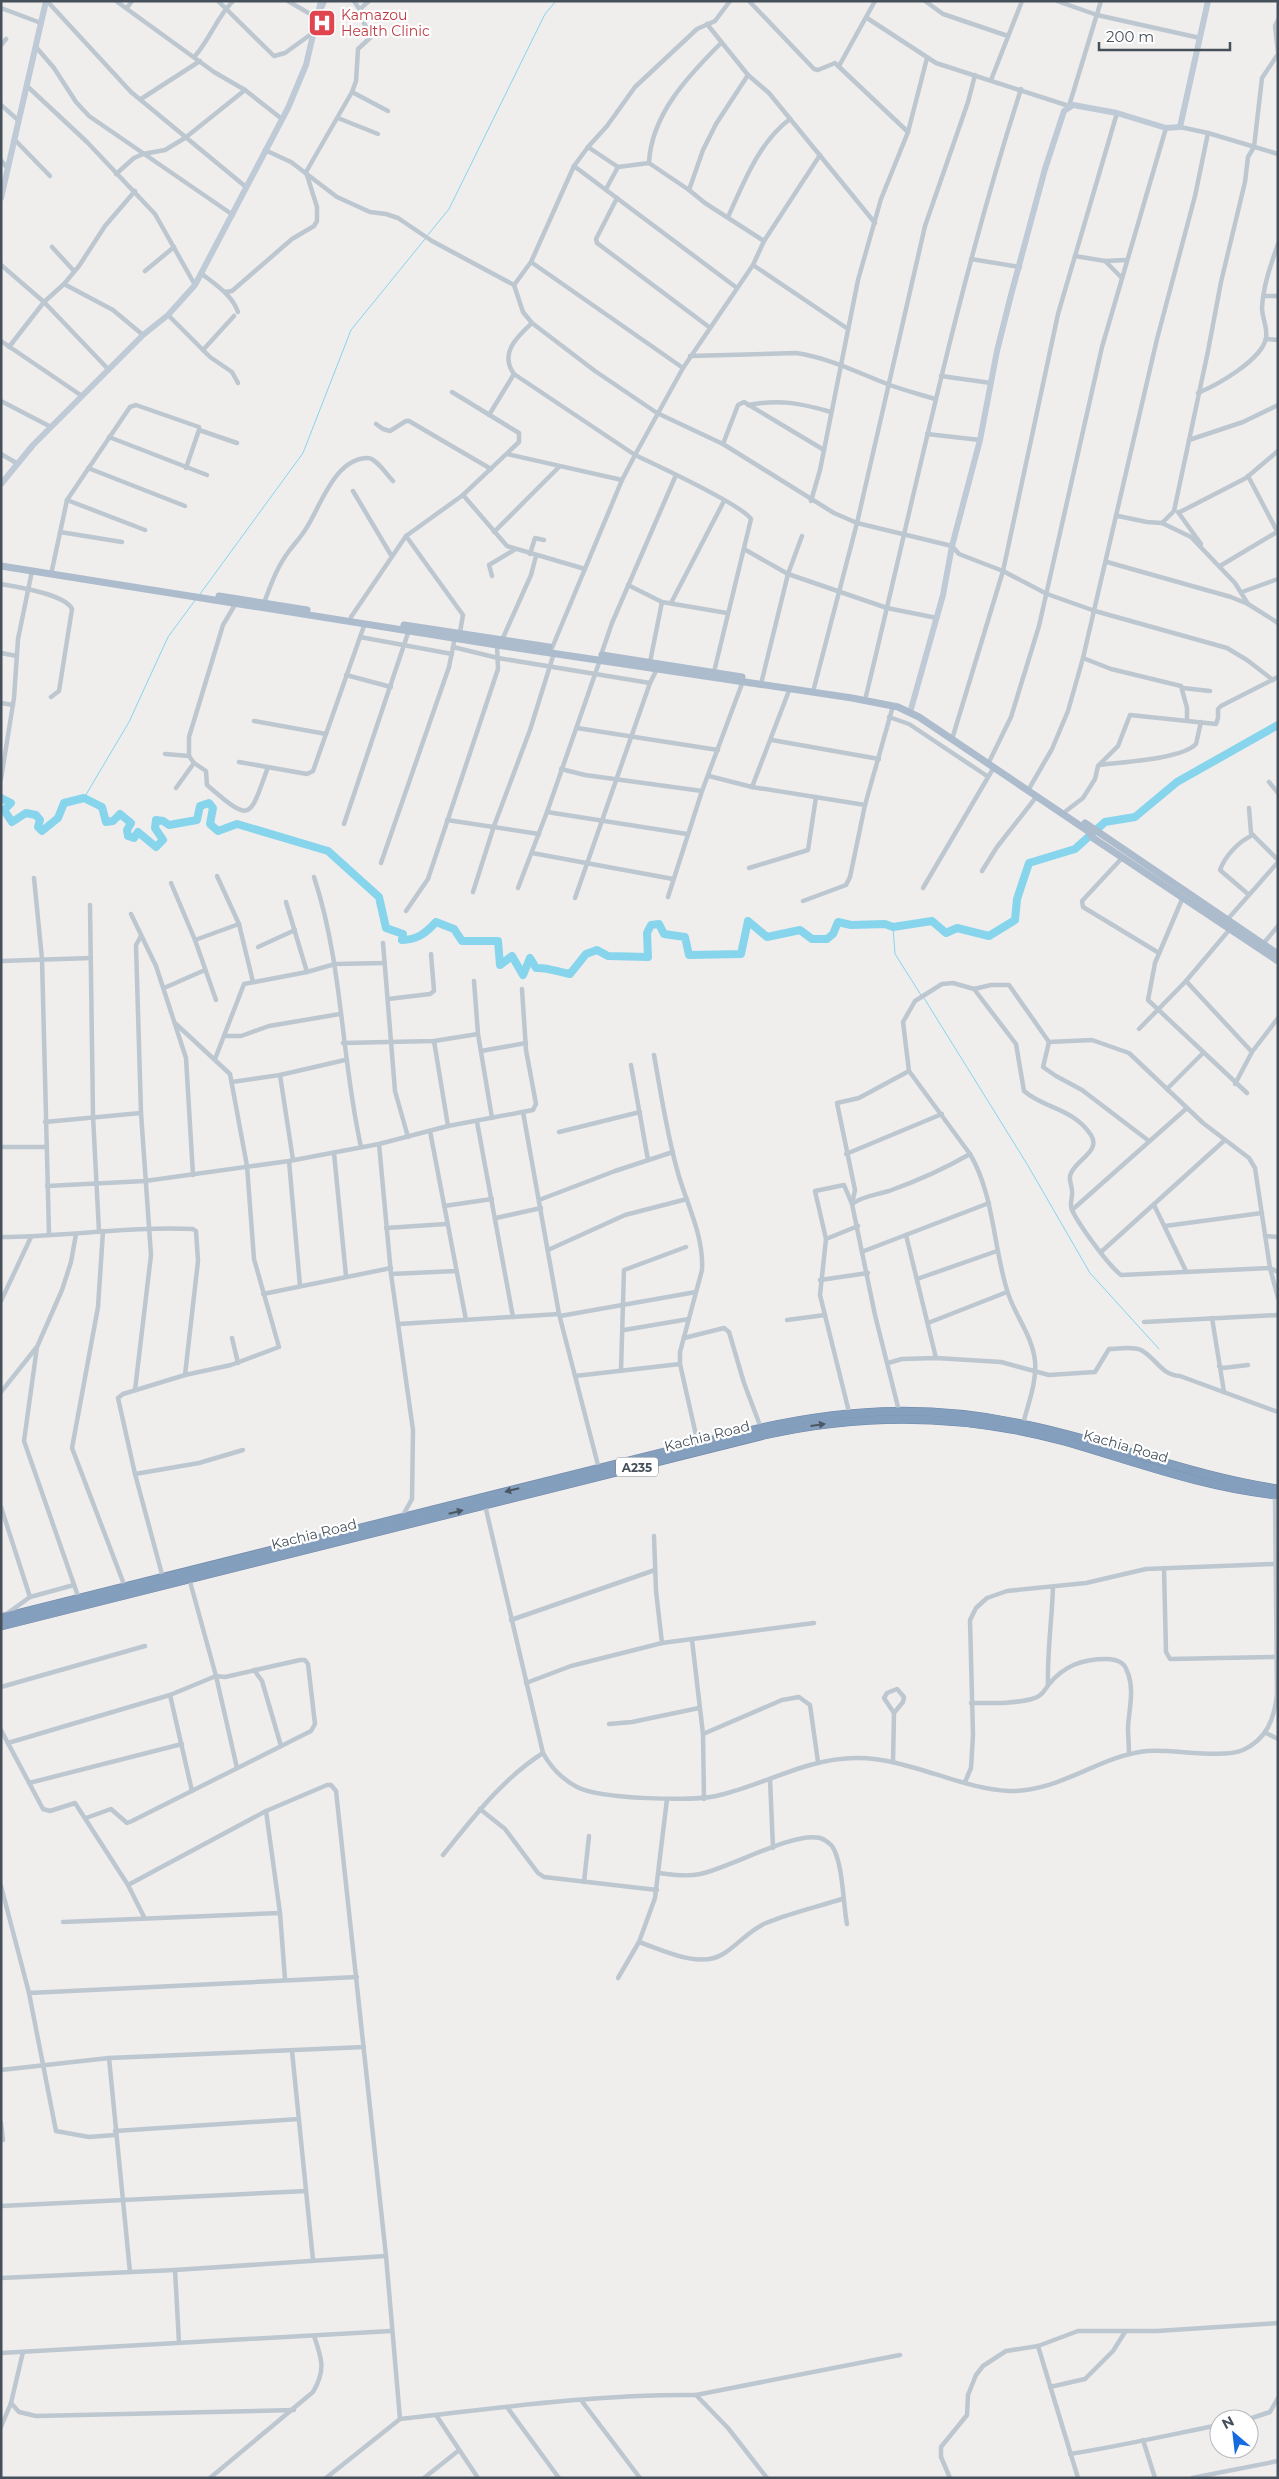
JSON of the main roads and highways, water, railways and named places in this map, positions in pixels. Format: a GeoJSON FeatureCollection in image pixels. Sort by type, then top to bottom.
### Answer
{"type":"FeatureCollection","features":[{"type":"Feature","properties":{"kind":"highway","name":"Kachia Road"},"geometry":{"type":"LineString","coordinates":[[1,1626],[15,1618],[125,1587],[761,1428],[849,1412],[899,1411],[961,1414],[1023,1424],[1277,1493]]}},
{"type":"Feature","properties":{"kind":"highway","name":"Kachia Road"},"geometry":{"type":"LineString","coordinates":[[2,1618],[15,1618],[189,1578],[781,1431],[841,1422],[903,1418],[984,1423],[1015,1429],[1221,1486],[1277,1493]]}},
{"type":"Feature","properties":{"kind":"main road"},"geometry":{"type":"LineString","coordinates":[[1,562],[600,657],[657,668],[714,672],[866,696],[911,709],[1278,954]]}},
{"type":"Feature","properties":{"kind":"main road"},"geometry":{"type":"LineString","coordinates":[[1,566],[409,630],[457,635]]}},
{"type":"Feature","properties":{"kind":"main road"},"geometry":{"type":"LineString","coordinates":[[600,657],[650,662],[743,681],[893,706],[919,717],[1278,962]]}},
{"type":"Feature","properties":{"kind":"waterway"},"geometry":{"type":"LineString","coordinates":[[427,236],[449,209],[545,14],[556,1]]}},
{"type":"Feature","properties":{"kind":"waterway"},"geometry":{"type":"LineString","coordinates":[[200,594],[303,453],[351,330],[425,239]]}},
{"type":"Feature","properties":{"kind":"waterway"},"geometry":{"type":"LineString","coordinates":[[84,798],[129,722],[168,637],[196,599]]}},
{"type":"Feature","properties":{"kind":"waterway"},"geometry":{"type":"LineString","coordinates":[[1,798],[11,803],[4,810],[12,822],[26,813],[36,815],[40,820],[38,827],[42,831],[58,818],[64,803],[84,798],[102,807],[106,822],[113,821],[120,814],[131,823],[127,830],[128,836],[134,838],[138,832],[156,847],[163,840],[155,828],[156,820],[163,821],[169,825],[197,820],[200,806],[209,803],[213,808],[210,824],[218,831],[237,824],[328,851],[379,897],[386,928],[403,934],[402,940],[412,939],[421,935],[436,922],[454,929],[462,941],[498,941],[500,965],[512,956],[523,975],[530,958],[536,968],[570,974],[586,954],[597,950],[608,956],[648,957],[647,933],[651,925],[659,924],[664,934],[685,937],[689,955],[741,954],[748,921],[767,937],[800,930],[812,939],[827,939],[833,934],[838,922],[851,925],[885,924],[893,927],[932,921],[946,933],[957,928],[989,936],[1015,920],[1017,899],[1029,863],[1075,849],[1105,822],[1135,817],[1177,782],[1278,725]]}},
{"type":"Feature","properties":{"kind":"waterway"},"geometry":{"type":"LineString","coordinates":[[893,927],[895,954],[921,995]]}},
{"type":"Feature","properties":{"kind":"waterway"},"geometry":{"type":"LineString","coordinates":[[924,998],[1027,1164],[1090,1273],[1159,1349]]}},
{"type":"Feature","properties":{"kind":"place","name":"Kamazou Health Clinic"},"geometry":{"type":"Point","coordinates":[322,23]}}]}
